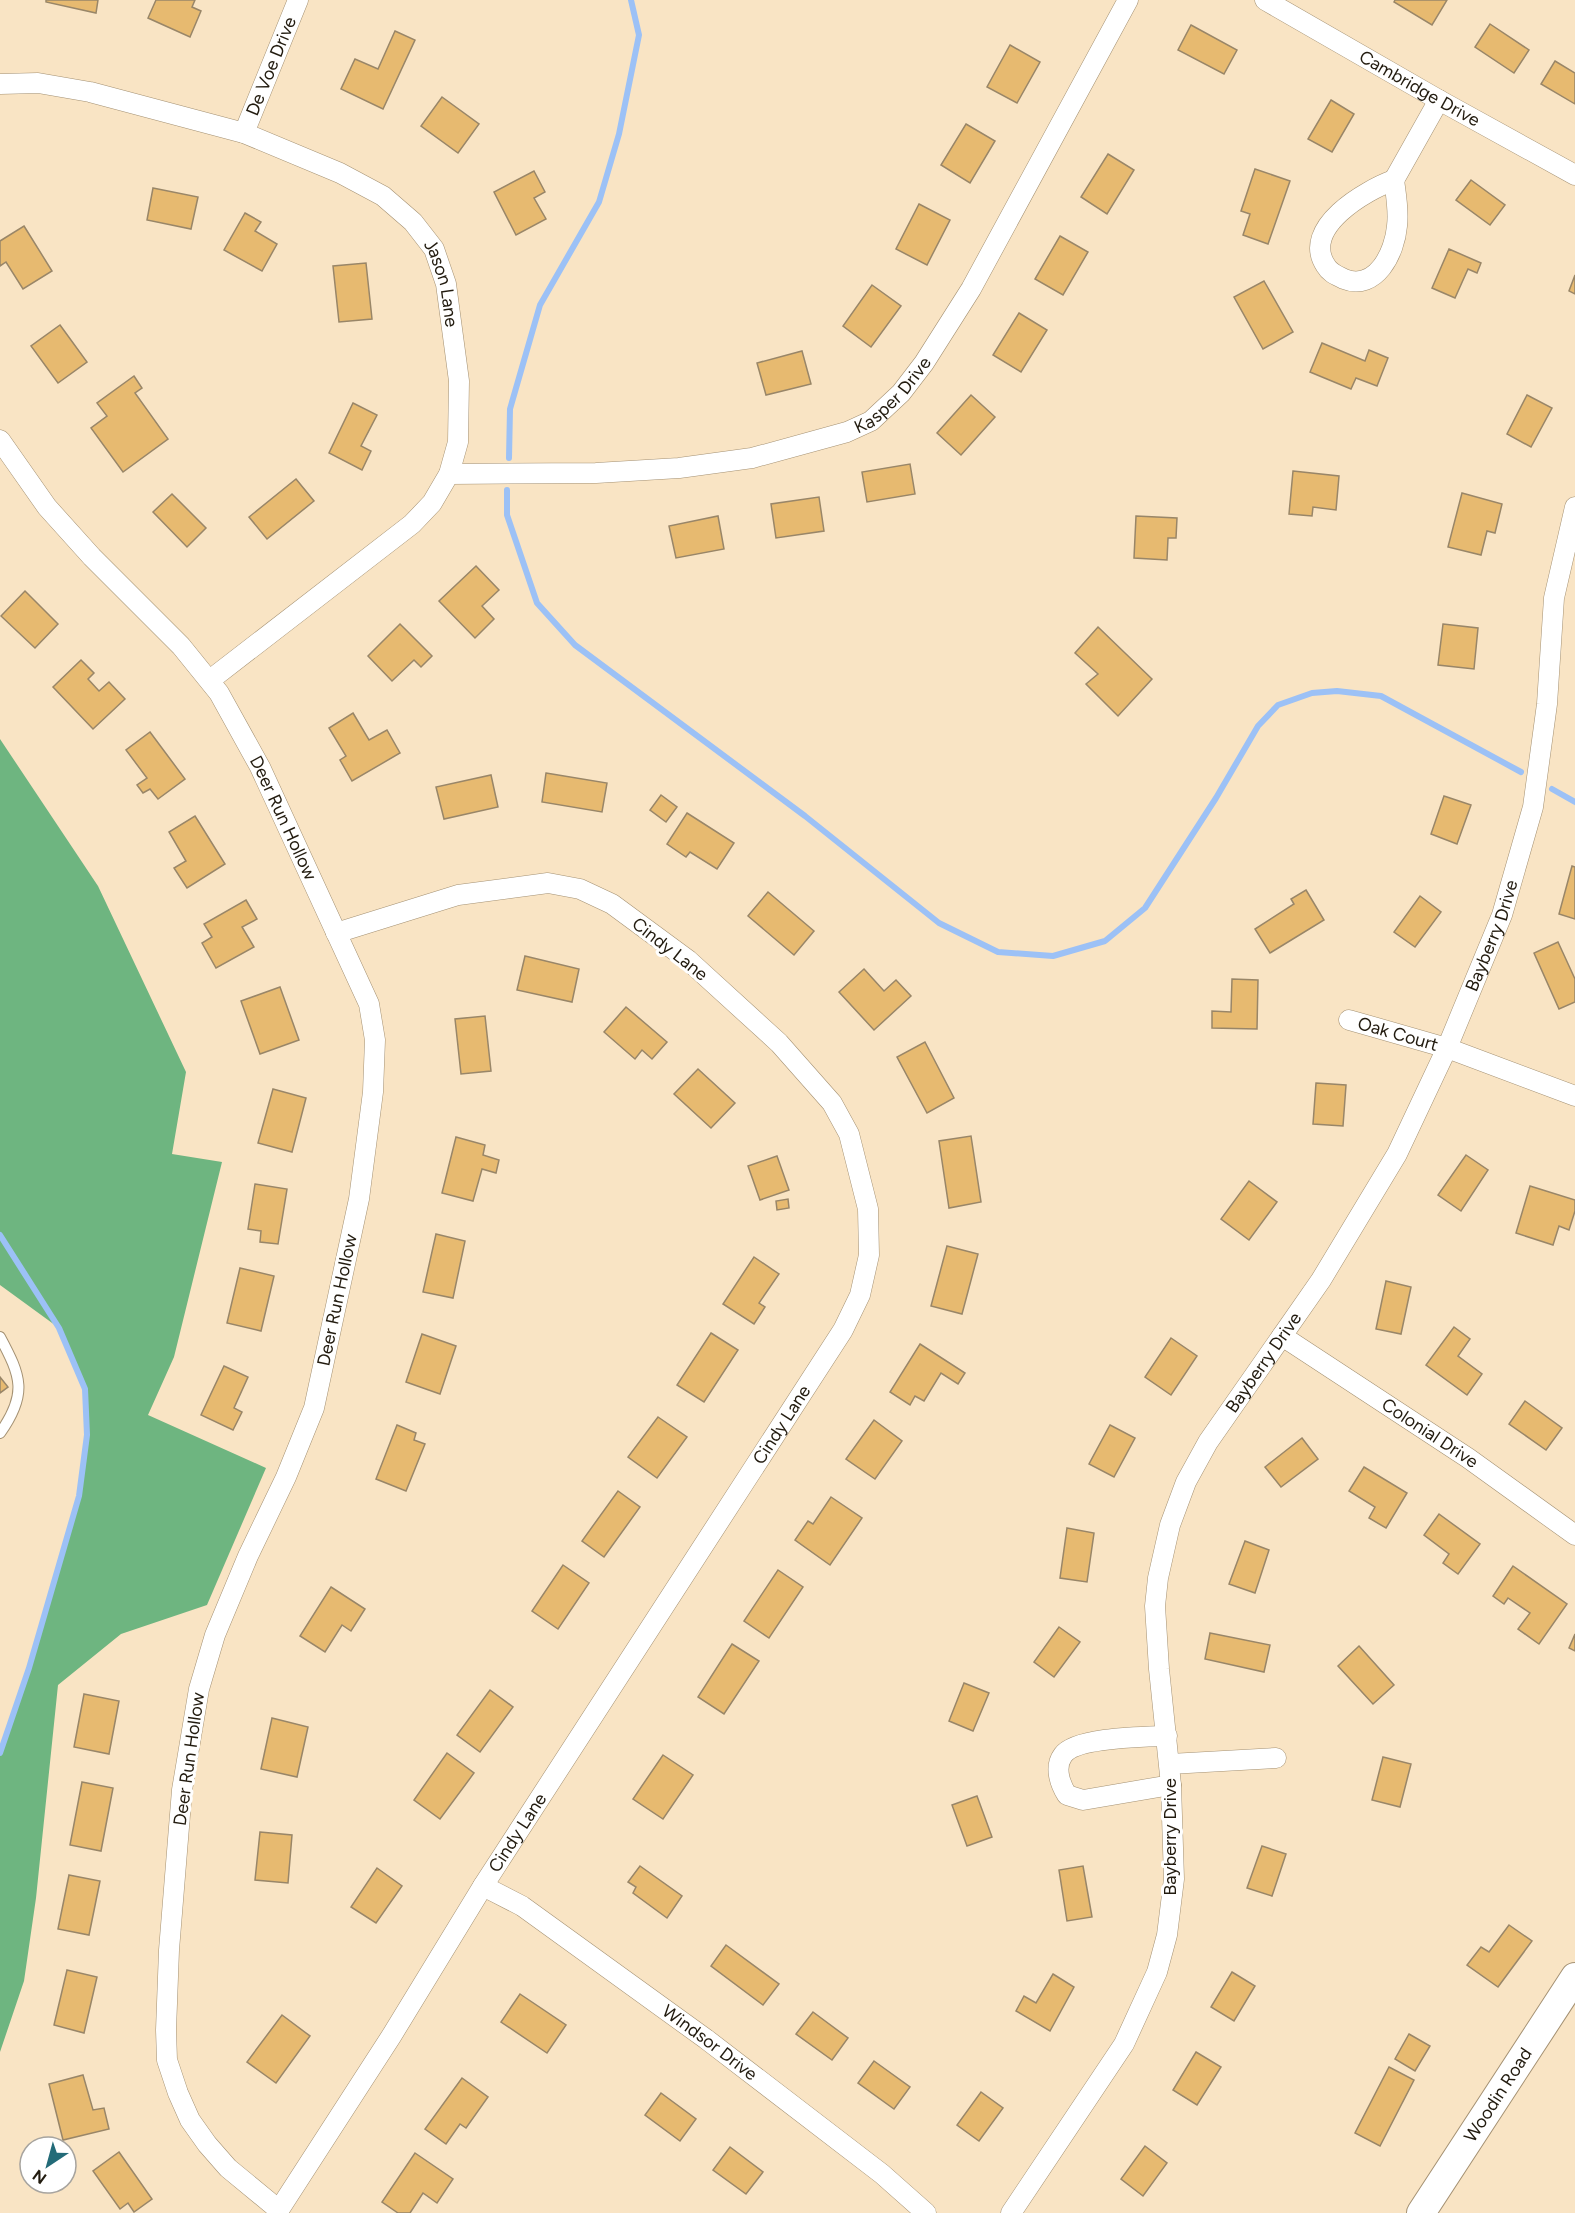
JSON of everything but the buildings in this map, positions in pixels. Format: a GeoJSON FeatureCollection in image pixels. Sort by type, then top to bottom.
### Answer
{"type":"FeatureCollection","features":[{"type":"Feature","properties":{"kind":"street","name":"De Voe Drive"},"geometry":{"type":"LineString","coordinates":[[244,133],[298,0]]}},
{"type":"Feature","properties":{"kind":"street","name":"Kasper Drive"},"geometry":{"type":"LineString","coordinates":[[449,474],[596,473],[679,468],[752,458],[847,432],[871,421],[901,393],[924,363],[971,289],[1128,0]]}},
{"type":"Feature","properties":{"kind":"street","name":"Cambridge Drive"},"geometry":{"type":"LineString","coordinates":[[1265,0],[1575,175]]}},
{"type":"Feature","properties":{"kind":"street","name":"Jason Lane"},"geometry":{"type":"LineString","coordinates":[[0,84],[38,83],[90,92],[244,133],[340,174],[383,196],[414,222],[434,249],[446,284],[459,381],[458,442],[449,474],[432,503],[412,524],[210,680]]}},
{"type":"Feature","properties":{"kind":"street"},"geometry":{"type":"LineString","coordinates":[[1394,180],[1364,193],[1329,222],[1323,234],[1320,250],[1324,264],[1333,274],[1348,280],[1362,281],[1374,276],[1389,258],[1397,226],[1394,180],[1439,100]]}},
{"type":"Feature","properties":{"kind":"street","name":"Deer Run Hollow"},"geometry":{"type":"LineString","coordinates":[[0,440],[47,507],[92,557],[181,646],[219,693],[260,767],[369,1004],[375,1040],[374,1092],[358,1199],[314,1408],[286,1477],[248,1556],[219,1625],[199,1689],[182,1790],[169,1950],[167,2060],[190,2120],[207,2145],[228,2168],[278,2212]]}},
{"type":"Feature","properties":{"kind":"street","name":"Bayberry Drive"},"geometry":{"type":"LineString","coordinates":[[1011,2213],[1124,2044],[1157,1971],[1167,1935],[1174,1879],[1171,1785],[1155,1605],[1158,1578],[1170,1525],[1185,1482],[1208,1442],[1321,1280],[1397,1154],[1447,1048],[1502,915],[1533,807],[1547,704],[1554,598],[1575,507]]}},
{"type":"Feature","properties":{"kind":"street","name":"Cindy Lane"},"geometry":{"type":"LineString","coordinates":[[278,2212],[392,2035],[483,1886],[843,1330],[860,1295],[869,1255],[868,1209],[849,1134],[832,1103],[779,1043],[688,960],[612,904],[580,889],[548,883],[458,895],[336,933]]}},
{"type":"Feature","properties":{"kind":"street","name":"Oak Court"},"geometry":{"type":"LineString","coordinates":[[1349,1020],[1447,1048],[1575,1096]]}},
{"type":"Feature","properties":{"kind":"street","name":"Colonial Drive"},"geometry":{"type":"LineString","coordinates":[[1282,1336],[1468,1458],[1575,1535]]}},
{"type":"Feature","properties":{"kind":"street"},"geometry":{"type":"LineString","coordinates":[[1167,1736],[1104,1740],[1071,1749],[1063,1755],[1059,1764],[1059,1777],[1067,1795],[1083,1800],[1171,1785]]}},
{"type":"Feature","properties":{"kind":"street"},"geometry":{"type":"LineString","coordinates":[[1170,1764],[1276,1758]]}},
{"type":"Feature","properties":{"kind":"street","name":"Windsor Drive"},"geometry":{"type":"LineString","coordinates":[[483,1886],[522,1906],[706,2039],[882,2174],[926,2213]]}},
{"type":"Feature","properties":{"kind":"street","name":"Woodin Road"},"geometry":{"type":"LineString","coordinates":[[1421,2213],[1575,1977]]}},
{"type":"Feature","properties":{"kind":"lane"},"geometry":{"type":"LineString","coordinates":[[0,1337],[19,1376],[17,1400],[10,1420],[0,1433]]}},
{"type":"Feature","properties":{"kind":"green space"},"geometry":{"type":"Polygon","coordinates":[[[0,739],[98,886],[186,1072],[172,1154],[222,1162],[174,1357],[148,1415],[266,1468],[207,1605],[121,1634],[58,1685],[36,1898],[24,1981],[0,2052],[0,1755],[29,1668],[79,1496],[87,1435],[85,1389],[59,1328],[0,1285],[0,739]]]}},
{"type":"Feature","properties":{"kind":"waterway"},"geometry":{"type":"LineString","coordinates":[[509,458],[510,409],[540,305],[599,202],[619,134],[639,35],[631,0]]}},
{"type":"Feature","properties":{"kind":"waterway"},"geometry":{"type":"LineString","coordinates":[[507,490],[507,515],[537,603],[575,645],[805,816],[939,923],[998,952],[1053,956],[1105,941],[1145,908],[1216,798],[1258,726],[1278,705],[1312,693],[1337,691],[1381,696],[1521,772]]}},
{"type":"Feature","properties":{"kind":"waterway"},"geometry":{"type":"LineString","coordinates":[[1552,789],[1575,802]]}},
{"type":"Feature","properties":{"kind":"waterway"},"geometry":{"type":"LineString","coordinates":[[0,1235],[59,1328],[85,1389],[87,1435],[79,1496],[29,1668],[0,1753]]}}]}
